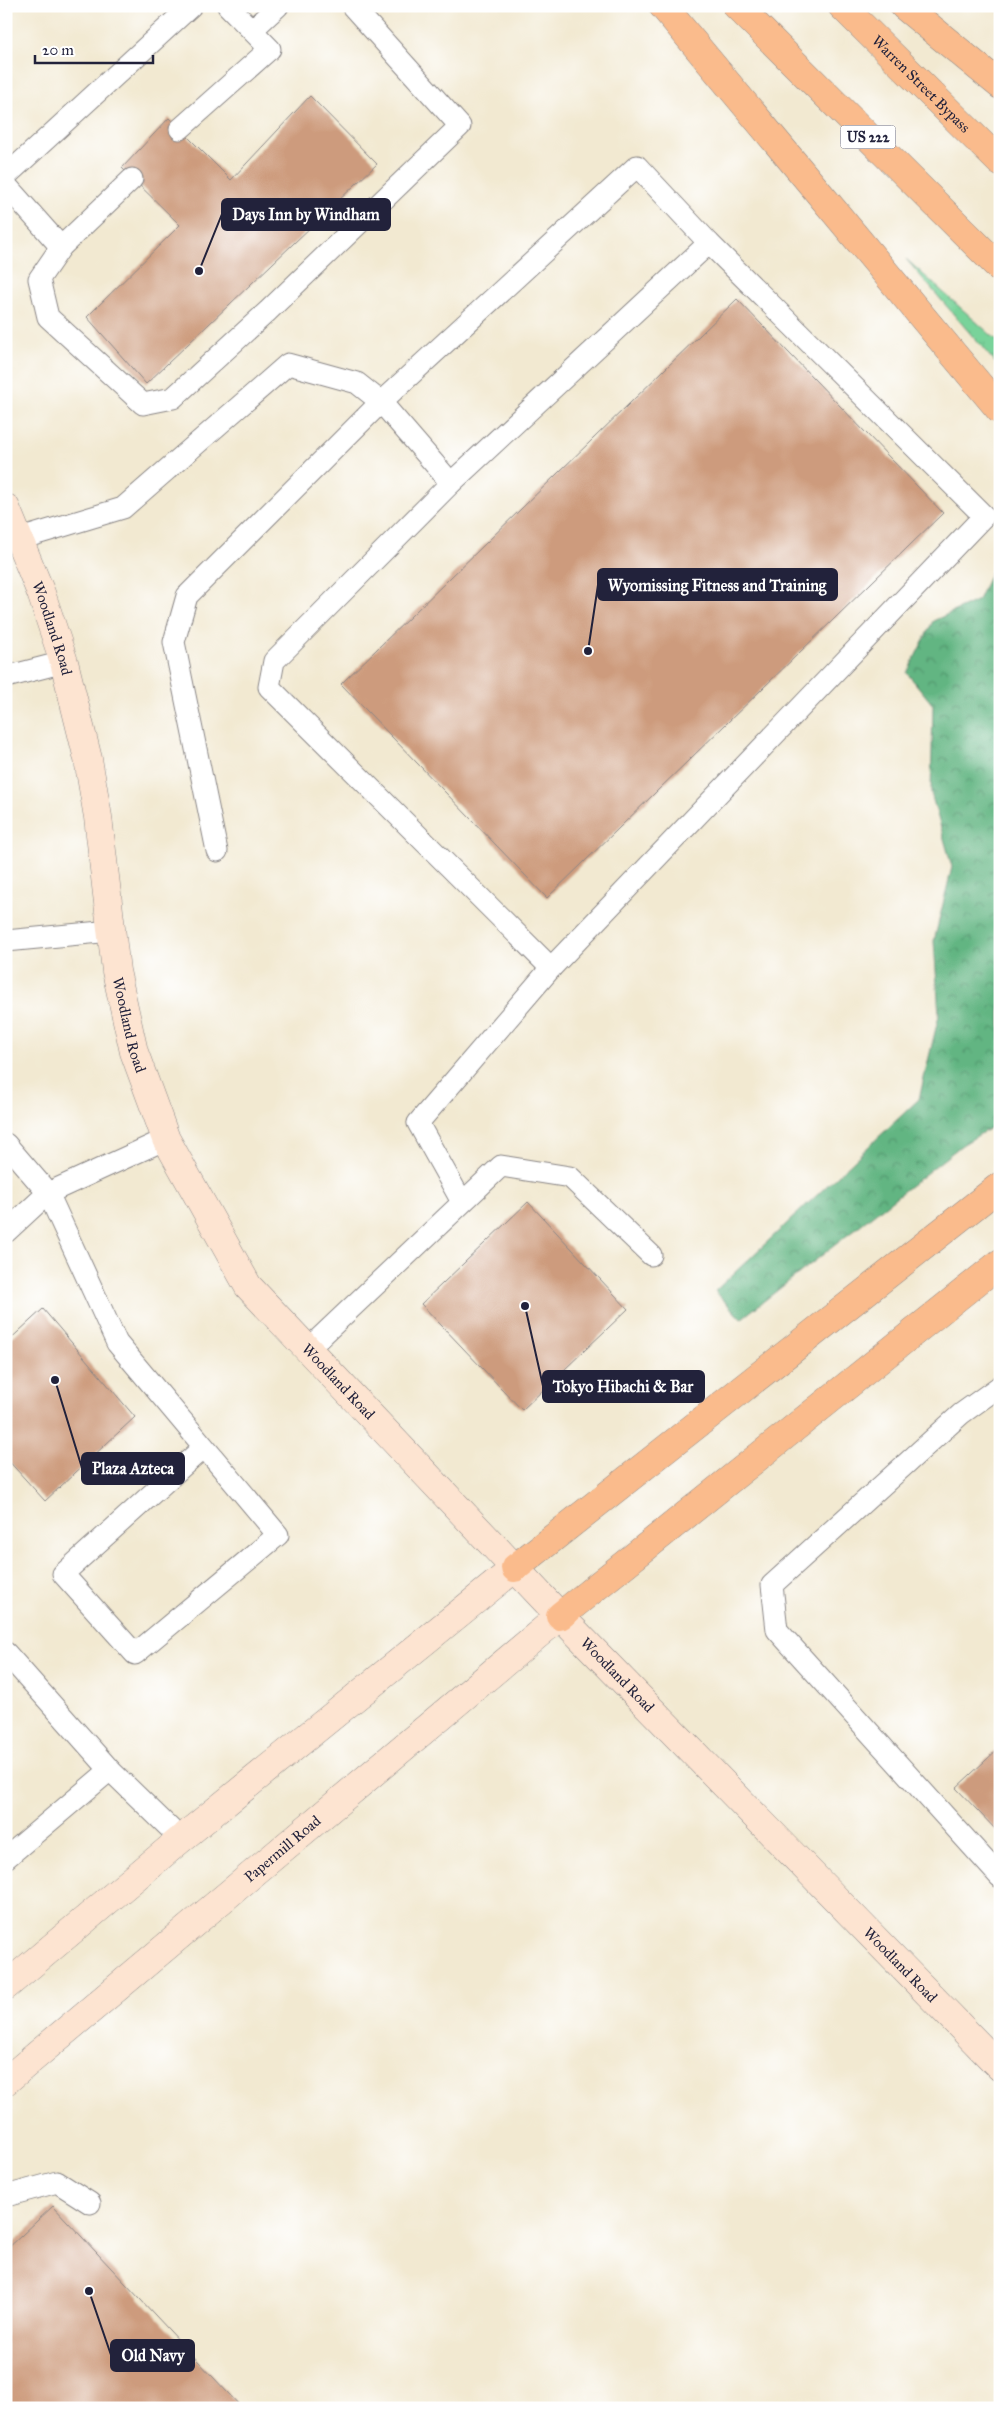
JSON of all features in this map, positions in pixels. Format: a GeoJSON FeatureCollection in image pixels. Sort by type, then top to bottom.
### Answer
{"type":"FeatureCollection","features":[{"type":"Feature","properties":{"kind":"highway"},"geometry":{"type":"LineString","coordinates":[[663,6],[1000,410]]}},
{"type":"Feature","properties":{"kind":"highway","name":"US 222"},"geometry":{"type":"LineString","coordinates":[[736,6],[1000,268]]}},
{"type":"Feature","properties":{"kind":"highway","name":"Warren Street Bypass"},"geometry":{"type":"LineString","coordinates":[[842,6],[1000,162]]}},
{"type":"Feature","properties":{"kind":"highway"},"geometry":{"type":"LineString","coordinates":[[904,6],[1000,85]]}},
{"type":"Feature","properties":{"kind":"highway"},"geometry":{"type":"LineString","coordinates":[[515,1568],[1000,1186]]}},
{"type":"Feature","properties":{"kind":"highway"},"geometry":{"type":"LineString","coordinates":[[560,1616],[1000,1263]]}},
{"type":"Feature","properties":{"kind":"main road","name":"Woodland Road"},"geometry":{"type":"LineString","coordinates":[[6,508],[41,593],[64,662],[90,769],[98,817],[116,971],[134,1052],[166,1139],[248,1286],[560,1616],[1000,2067]]}},
{"type":"Feature","properties":{"kind":"main road"},"geometry":{"type":"LineString","coordinates":[[6,1986],[181,1839],[515,1568]]}},
{"type":"Feature","properties":{"kind":"main road","name":"Papermill Road"},"geometry":{"type":"LineString","coordinates":[[6,2081],[560,1616]]}},
{"type":"Feature","properties":{"kind":"lane"},"geometry":{"type":"LineString","coordinates":[[6,176],[191,6]]}},
{"type":"Feature","properties":{"kind":"lane"},"geometry":{"type":"LineString","coordinates":[[180,129],[270,49],[228,6]]}},
{"type":"Feature","properties":{"kind":"lane"},"geometry":{"type":"LineString","coordinates":[[252,30],[278,6]]}},
{"type":"Feature","properties":{"kind":"lane"},"geometry":{"type":"LineString","coordinates":[[132,178],[61,247],[39,279],[48,317],[142,404],[174,398],[268,311],[460,126],[352,6]]}},
{"type":"Feature","properties":{"kind":"lane"},"geometry":{"type":"LineString","coordinates":[[217,851],[174,642],[187,596],[380,402],[637,166],[709,243],[984,516],[551,968],[418,1123],[462,1202]]}},
{"type":"Feature","properties":{"kind":"lane"},"geometry":{"type":"LineString","coordinates":[[6,185],[61,247]]}},
{"type":"Feature","properties":{"kind":"lane"},"geometry":{"type":"LineString","coordinates":[[551,968],[269,687],[274,661],[451,483],[709,243]]}},
{"type":"Feature","properties":{"kind":"lane"},"geometry":{"type":"LineString","coordinates":[[20,539],[123,508],[288,364],[356,383],[380,402],[451,483]]}},
{"type":"Feature","properties":{"kind":"lane"},"geometry":{"type":"LineString","coordinates":[[6,677],[64,662]]}},
{"type":"Feature","properties":{"kind":"lane"},"geometry":{"type":"LineString","coordinates":[[6,941],[111,930]]}},
{"type":"Feature","properties":{"kind":"lane"},"geometry":{"type":"LineString","coordinates":[[6,1232],[48,1193],[166,1139]]}},
{"type":"Feature","properties":{"kind":"lane"},"geometry":{"type":"LineString","coordinates":[[6,1144],[48,1193],[117,1343],[278,1535],[135,1654],[63,1574],[204,1447]]}},
{"type":"Feature","properties":{"kind":"lane"},"geometry":{"type":"LineString","coordinates":[[308,1349],[501,1166],[570,1177],[651,1255]]}},
{"type":"Feature","properties":{"kind":"lane"},"geometry":{"type":"LineString","coordinates":[[1000,1386],[961,1414],[772,1585],[777,1630],[1000,1877]]}},
{"type":"Feature","properties":{"kind":"lane"},"geometry":{"type":"LineString","coordinates":[[6,1653],[110,1770],[181,1839]]}},
{"type":"Feature","properties":{"kind":"lane"},"geometry":{"type":"LineString","coordinates":[[6,1858],[110,1770]]}},
{"type":"Feature","properties":{"kind":"lane"},"geometry":{"type":"LineString","coordinates":[[6,2196],[57,2182],[90,2204]]}},
{"type":"Feature","properties":{"kind":"green space"},"geometry":{"type":"Polygon","coordinates":[[[906,259],[1000,343],[1000,368],[906,259]]]}},
{"type":"Feature","properties":{"kind":"green space"},"geometry":{"type":"Polygon","coordinates":[[[1000,552],[1000,1122],[962,1145],[741,1319],[715,1291],[919,1099],[939,1015],[934,941],[952,867],[931,793],[933,705],[907,673],[933,621],[978,600],[1000,552]]]}},
{"type":"Feature","properties":{"kind":"building"},"geometry":{"type":"Polygon","coordinates":[[[310,96],[377,164],[146,384],[87,317],[180,225],[122,168],[169,118],[231,180],[310,96]]]}},
{"type":"Feature","properties":{"kind":"building"},"geometry":{"type":"Polygon","coordinates":[[[737,299],[943,513],[547,898],[341,684],[737,299]]]}},
{"type":"Feature","properties":{"kind":"building"},"geometry":{"type":"Polygon","coordinates":[[[528,1202],[628,1309],[522,1410],[421,1304],[528,1202]]]}},
{"type":"Feature","properties":{"kind":"building"},"geometry":{"type":"Polygon","coordinates":[[[43,1309],[135,1417],[45,1501],[6,1458],[6,1343],[43,1309]]]}},
{"type":"Feature","properties":{"kind":"building"},"geometry":{"type":"Polygon","coordinates":[[[1000,1747],[1000,1834],[956,1788],[1000,1747]]]}},
{"type":"Feature","properties":{"kind":"building"},"geometry":{"type":"Polygon","coordinates":[[[53,2206],[242,2408],[6,2408],[6,2250],[53,2206]]]}},
{"type":"Feature","properties":{"kind":"place","name":"Days Inn by Windham"},"geometry":{"type":"Point","coordinates":[199,271]}},
{"type":"Feature","properties":{"kind":"place","name":"Wyomissing Fitness and Training"},"geometry":{"type":"Point","coordinates":[588,651]}},
{"type":"Feature","properties":{"kind":"place","name":"Tokyo Hibachi & Bar"},"geometry":{"type":"Point","coordinates":[525,1306]}},
{"type":"Feature","properties":{"kind":"place","name":"Plaza Azteca"},"geometry":{"type":"Point","coordinates":[55,1380]}},
{"type":"Feature","properties":{"kind":"place","name":"Old Navy"},"geometry":{"type":"Point","coordinates":[89,2291]}}]}
